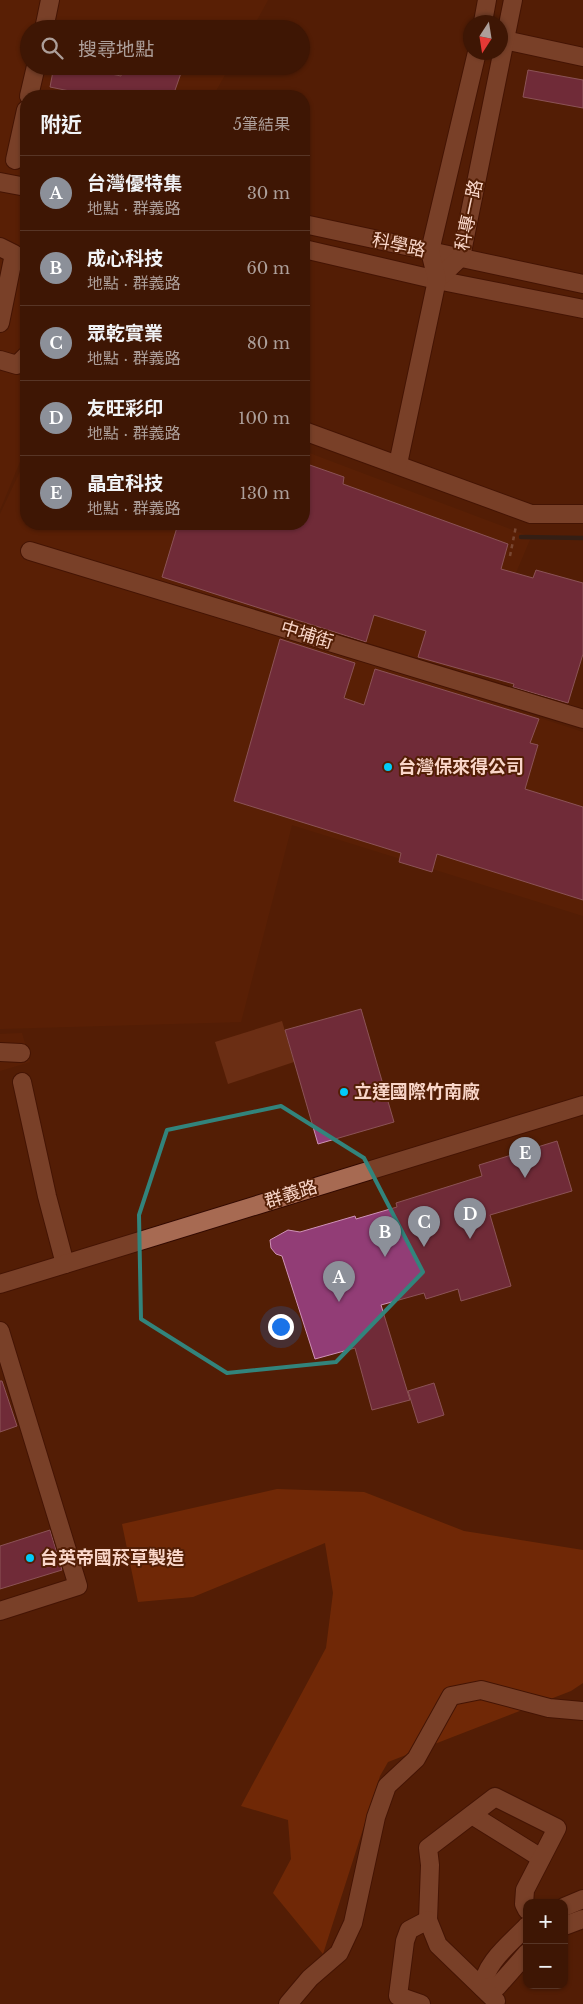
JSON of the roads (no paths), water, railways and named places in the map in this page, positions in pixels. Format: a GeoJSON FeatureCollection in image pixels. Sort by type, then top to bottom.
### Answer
{"type":"FeatureCollection","features":[{"type":"Feature","properties":{"kind":"street"},"geometry":{"type":"LineString","coordinates":[[46,20],[50,0]]}},
{"type":"Feature","properties":{"kind":"street"},"geometry":{"type":"LineString","coordinates":[[484,15],[487,0]]}},
{"type":"Feature","properties":{"kind":"street","name":"科專一路"},"geometry":{"type":"LineString","coordinates":[[508,20],[513,0]]}},
{"type":"Feature","properties":{"kind":"street"},"geometry":{"type":"LineString","coordinates":[[508,41],[583,57]]}},
{"type":"Feature","properties":{"kind":"street","name":"科專一路"},"geometry":{"type":"LineString","coordinates":[[437,280],[430,251],[474,60]]}},
{"type":"Feature","properties":{"kind":"street","name":"科專一路"},"geometry":{"type":"LineString","coordinates":[[437,280],[461,257],[499,60]]}},
{"type":"Feature","properties":{"kind":"street"},"geometry":{"type":"LineString","coordinates":[[30,90],[34,75]]}},
{"type":"Feature","properties":{"kind":"street"},"geometry":{"type":"LineString","coordinates":[[14,160],[20,135]]}},
{"type":"Feature","properties":{"kind":"street"},"geometry":{"type":"LineString","coordinates":[[0,182],[20,186]]}},
{"type":"Feature","properties":{"kind":"street","name":"科學路"},"geometry":{"type":"LineString","coordinates":[[310,225],[583,284]]}},
{"type":"Feature","properties":{"kind":"street"},"geometry":{"type":"LineString","coordinates":[[0,247],[14,254],[0,323]]}},
{"type":"Feature","properties":{"kind":"street","name":"科學路"},"geometry":{"type":"LineString","coordinates":[[310,250],[437,280],[583,309]]}},
{"type":"Feature","properties":{"kind":"street"},"geometry":{"type":"LineString","coordinates":[[398,464],[437,280]]}},
{"type":"Feature","properties":{"kind":"street"},"geometry":{"type":"LineString","coordinates":[[0,360],[17,365],[20,362]]}},
{"type":"Feature","properties":{"kind":"street"},"geometry":{"type":"LineString","coordinates":[[310,433],[531,514],[583,514]]}},
{"type":"Feature","properties":{"kind":"street","name":"中埔街"},"geometry":{"type":"LineString","coordinates":[[30,551],[583,719]]}},
{"type":"Feature","properties":{"kind":"street"},"geometry":{"type":"LineString","coordinates":[[0,1052],[21,1053]]}},
{"type":"Feature","properties":{"kind":"street"},"geometry":{"type":"LineString","coordinates":[[22,1082],[46,1196],[65,1264]]}},
{"type":"Feature","properties":{"kind":"street","name":"群義路"},"geometry":{"type":"LineString","coordinates":[[0,1284],[583,1105]]}},
{"type":"Feature","properties":{"kind":"street"},"geometry":{"type":"LineString","coordinates":[[0,1331],[78,1586],[0,1611]]}},
{"type":"Feature","properties":{"kind":"street"},"geometry":{"type":"LineString","coordinates":[[288,2004],[310,1978],[339,1953],[353,1923],[376,1817],[387,1786],[416,1759],[451,1696],[481,1690],[549,1708],[583,1711]]}},
{"type":"Feature","properties":{"kind":"street"},"geometry":{"type":"LineString","coordinates":[[495,2004],[496,2001],[438,1945],[428,1920],[430,1865],[428,1848],[495,1797],[558,1828],[525,1890],[524,1899]]}},
{"type":"Feature","properties":{"kind":"street"},"geometry":{"type":"LineString","coordinates":[[472,1815],[541,1858]]}},
{"type":"Feature","properties":{"kind":"street"},"geometry":{"type":"LineString","coordinates":[[568,1905],[583,1899]]}},
{"type":"Feature","properties":{"kind":"street"},"geometry":{"type":"LineString","coordinates":[[568,1925],[583,1919]]}},
{"type":"Feature","properties":{"kind":"street"},"geometry":{"type":"LineString","coordinates":[[421,2004],[398,1996],[405,1941],[409,1930],[428,1920]]}},
{"type":"Feature","properties":{"kind":"street"},"geometry":{"type":"LineString","coordinates":[[483,1988],[483,1978],[493,1962],[523,1930]]}},
{"type":"Feature","properties":{"kind":"street"},"geometry":{"type":"LineString","coordinates":[[483,1988],[497,1988],[523,1958]]}},
{"type":"Feature","properties":{"kind":"waterway"},"geometry":{"type":"LineString","coordinates":[[521,537],[583,538]]}},
{"type":"Feature","properties":{"kind":"place","name":"台灣保來得公司"},"geometry":{"type":"Point","coordinates":[388,767]}},
{"type":"Feature","properties":{"kind":"place","name":"立達國際竹南廠"},"geometry":{"type":"Point","coordinates":[344,1092]}},
{"type":"Feature","properties":{"kind":"place","name":"晶宜科技"},"geometry":{"type":"Point","coordinates":[525,1178]}},
{"type":"Feature","properties":{"kind":"place","name":"友旺彩印"},"geometry":{"type":"Point","coordinates":[470,1239]}},
{"type":"Feature","properties":{"kind":"place","name":"眾乾實業"},"geometry":{"type":"Point","coordinates":[424,1247]}},
{"type":"Feature","properties":{"kind":"place","name":"成心科技"},"geometry":{"type":"Point","coordinates":[385,1257]}},
{"type":"Feature","properties":{"kind":"place","name":"台灣優特集"},"geometry":{"type":"Point","coordinates":[339,1302]}},
{"type":"Feature","properties":{"kind":"place","name":"台英帝國菸草製造"},"geometry":{"type":"Point","coordinates":[30,1558]}}]}
